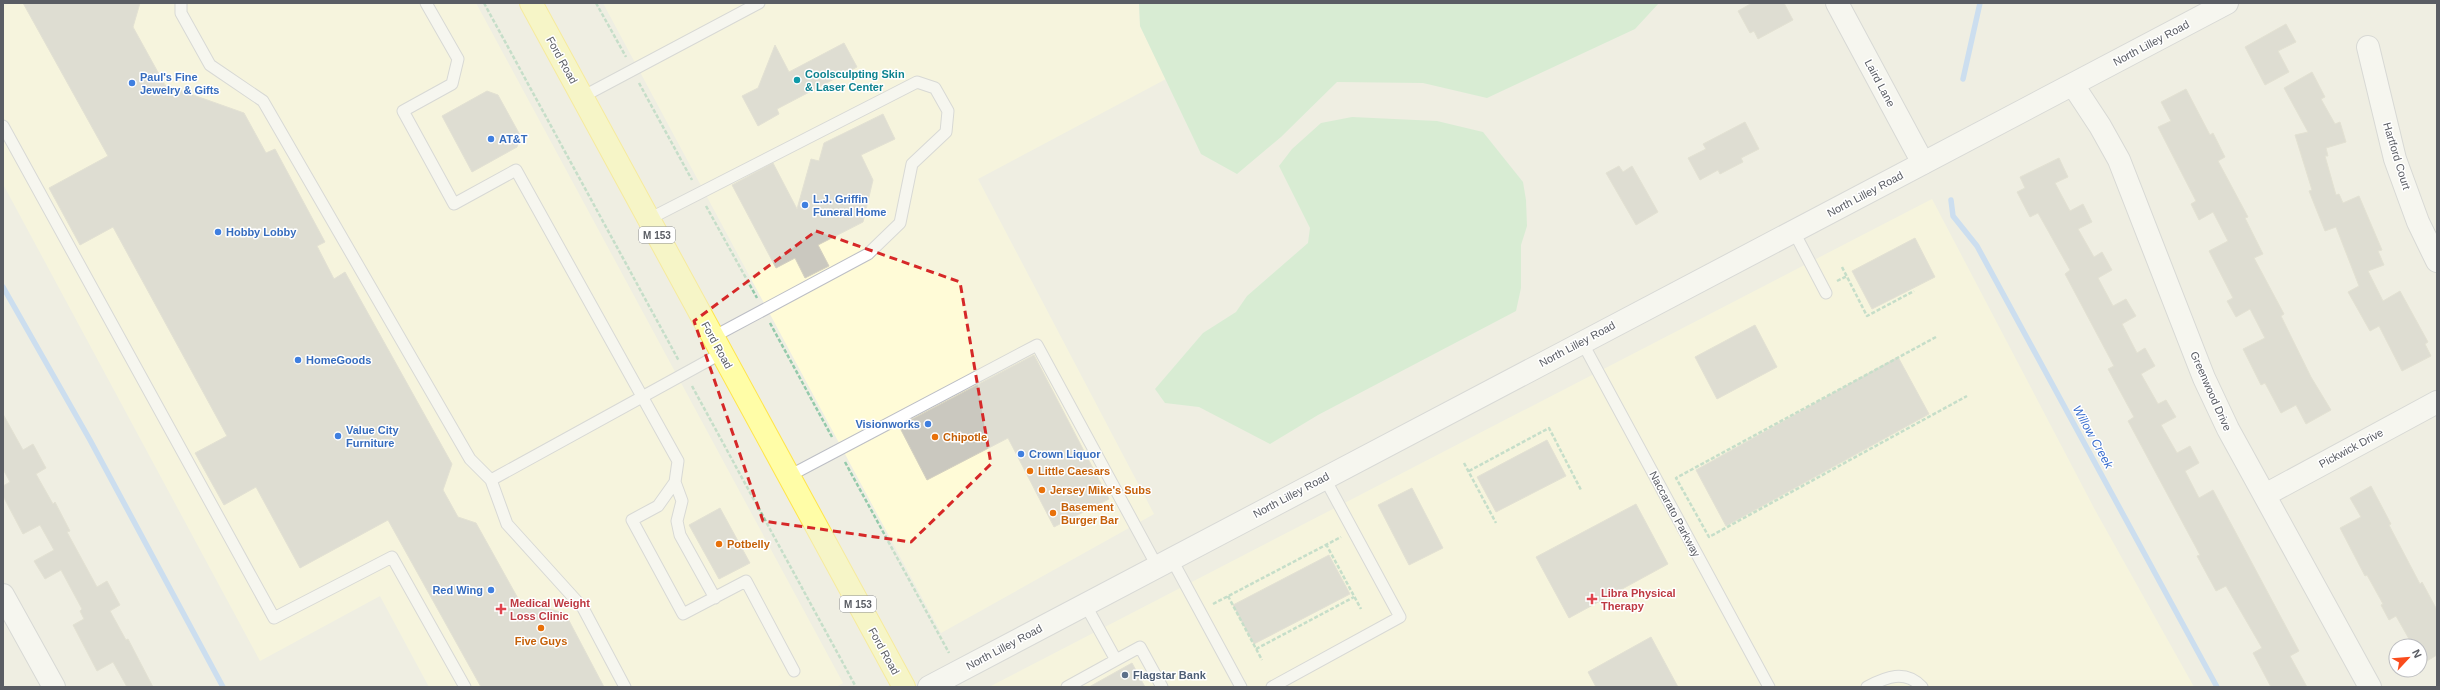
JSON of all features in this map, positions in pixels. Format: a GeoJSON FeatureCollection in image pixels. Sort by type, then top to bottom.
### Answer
{"type":"FeatureCollection","features":[{"type":"Feature","properties":{"kind":"main road","name":"Ford Road"},"geometry":{"type":"LineString","coordinates":[[531,3],[904,687]]}},
{"type":"Feature","properties":{"kind":"street","name":"Laird Lane"},"geometry":{"type":"LineString","coordinates":[[1837,3],[1924,163]]}},
{"type":"Feature","properties":{"kind":"street","name":"North Lilley Road"},"geometry":{"type":"LineString","coordinates":[[929,687],[1324,477],[1794,232],[2227,3]]}},
{"type":"Feature","properties":{"kind":"street","name":"Hartford Court"},"geometry":{"type":"LineString","coordinates":[[2368,47],[2395,159],[2418,222],[2437,261]]}},
{"type":"Feature","properties":{"kind":"street","name":"Greenwood Drive"},"geometry":{"type":"LineString","coordinates":[[2073,85],[2100,126],[2119,160],[2204,378],[2228,429],[2370,687]]}},
{"type":"Feature","properties":{"kind":"street","name":"Pickwick Drive"},"geometry":{"type":"LineString","coordinates":[[2265,495],[2437,402]]}},
{"type":"Feature","properties":{"kind":"street"},"geometry":{"type":"LineString","coordinates":[[3,595],[54,687]]}},
{"type":"Feature","properties":{"kind":"lane"},"geometry":{"type":"LineString","coordinates":[[181,3],[181,13],[210,65],[263,101],[470,458],[491,480],[507,524],[583,608],[625,687]]}},
{"type":"Feature","properties":{"kind":"lane"},"geometry":{"type":"LineString","coordinates":[[426,3],[458,59],[452,84],[403,111],[454,204],[516,170],[678,461],[675,482],[658,506],[632,520],[683,614],[746,581],[794,671]]}},
{"type":"Feature","properties":{"kind":"lane"},"geometry":{"type":"LineString","coordinates":[[582,97],[758,3]]}},
{"type":"Feature","properties":{"kind":"lane"},"geometry":{"type":"LineString","coordinates":[[491,480],[685,373],[718,345],[868,254],[900,223],[912,164],[946,132],[948,111],[935,88],[917,82],[649,219]]}},
{"type":"Feature","properties":{"kind":"lane"},"geometry":{"type":"LineString","coordinates":[[3,126],[274,618],[392,557],[465,687]]}},
{"type":"Feature","properties":{"kind":"lane"},"geometry":{"type":"LineString","coordinates":[[1794,232],[1829,288]]}},
{"type":"Feature","properties":{"kind":"lane","name":"Naccarato Parkway"},"geometry":{"type":"LineString","coordinates":[[1582,342],[1769,687]]}},
{"type":"Feature","properties":{"kind":"lane"},"geometry":{"type":"LineString","coordinates":[[789,476],[1037,345],[1119,496],[1164,562],[1241,687]]}},
{"type":"Feature","properties":{"kind":"lane"},"geometry":{"type":"LineString","coordinates":[[1272,687],[1400,617],[1324,477]]}},
{"type":"Feature","properties":{"kind":"lane"},"geometry":{"type":"LineString","coordinates":[[675,482],[682,501],[677,521],[680,535],[715,598]]}},
{"type":"Feature","properties":{"kind":"lane"},"geometry":{"type":"LineString","coordinates":[[1085,604],[1116,660]]}},
{"type":"Feature","properties":{"kind":"lane"},"geometry":{"type":"LineString","coordinates":[[1067,687],[1140,647],[1162,687]]}},
{"type":"Feature","properties":{"kind":"lane"},"geometry":{"type":"LineString","coordinates":[[1870,686],[1885,677],[1896,675],[1914,680],[1922,687]]}},
{"type":"Feature","properties":{"kind":"path"},"geometry":{"type":"LineString","coordinates":[[484,3],[856,687]]}},
{"type":"Feature","properties":{"kind":"path"},"geometry":{"type":"LineString","coordinates":[[596,3],[624,53]]}},
{"type":"Feature","properties":{"kind":"path"},"geometry":{"type":"LineString","coordinates":[[637,79],[690,177]]}},
{"type":"Feature","properties":{"kind":"path"},"geometry":{"type":"LineString","coordinates":[[703,201],[755,294]]}},
{"type":"Feature","properties":{"kind":"path"},"geometry":{"type":"LineString","coordinates":[[1842,267],[1867,316],[1914,291]]}},
{"type":"Feature","properties":{"kind":"path"},"geometry":{"type":"LineString","coordinates":[[1829,288],[1847,276]]}},
{"type":"Feature","properties":{"kind":"path"},"geometry":{"type":"LineString","coordinates":[[767,317],[830,433]]}},
{"type":"Feature","properties":{"kind":"path"},"geometry":{"type":"LineString","coordinates":[[1936,337],[1676,478],[1709,537],[1967,396]]}},
{"type":"Feature","properties":{"kind":"path"},"geometry":{"type":"LineString","coordinates":[[1469,471],[1549,428],[1581,490]]}},
{"type":"Feature","properties":{"kind":"path"},"geometry":{"type":"LineString","coordinates":[[1464,463],[1496,523]]}},
{"type":"Feature","properties":{"kind":"path"},"geometry":{"type":"LineString","coordinates":[[848,467],[948,651]]}},
{"type":"Feature","properties":{"kind":"path"},"geometry":{"type":"LineString","coordinates":[[1210,606],[1326,544],[1342,537]]}},
{"type":"Feature","properties":{"kind":"path"},"geometry":{"type":"LineString","coordinates":[[1326,544],[1360,609]]}},
{"type":"Feature","properties":{"kind":"path"},"geometry":{"type":"LineString","coordinates":[[1228,596],[1262,660]]}},
{"type":"Feature","properties":{"kind":"path"},"geometry":{"type":"LineString","coordinates":[[1256,649],[1354,597]]}},
{"type":"Feature","properties":{"kind":"highlighted area"},"geometry":{"type":"Polygon","coordinates":[[[816,231],[960,282],[991,464],[911,542],[763,521],[694,321],[816,231]]]}},
{"type":"Feature","properties":{"kind":"shaded area"},"geometry":{"type":"Polygon","coordinates":[[[3,3],[476,3],[843,683],[836,687],[429,687],[380,596],[260,661],[3,184],[3,3]]]}},
{"type":"Feature","properties":{"kind":"shaded area"},"geometry":{"type":"Polygon","coordinates":[[[603,3],[1139,3],[1140,26],[1166,79],[978,179],[1154,514],[941,633],[603,3]]]}},
{"type":"Feature","properties":{"kind":"shaded area"},"geometry":{"type":"Polygon","coordinates":[[[1932,199],[2095,510],[2194,687],[989,687],[1932,199]]]}},
{"type":"Feature","properties":{"kind":"green space"},"geometry":{"type":"Polygon","coordinates":[[[1139,3],[1659,3],[1635,29],[1487,98],[1423,83],[1337,82],[1281,137],[1237,174],[1201,154],[1140,26],[1139,3]]]}},
{"type":"Feature","properties":{"kind":"green space"},"geometry":{"type":"Polygon","coordinates":[[[1352,117],[1437,121],[1483,132],[1523,182],[1526,200],[1527,226],[1521,245],[1521,288],[1516,311],[1318,415],[1270,444],[1199,407],[1165,403],[1155,389],[1203,333],[1236,312],[1247,296],[1308,243],[1310,228],[1279,166],[1292,149],[1321,123],[1352,117]]]}},
{"type":"Feature","properties":{"kind":"building"},"geometry":{"type":"Polygon","coordinates":[[[23,3],[140,3],[133,27],[165,85],[244,113],[266,153],[275,149],[325,242],[317,246],[334,279],[345,272],[452,464],[443,490],[458,517],[476,523],[520,602],[565,613],[604,687],[481,687],[388,520],[300,568],[256,487],[224,505],[195,453],[227,436],[113,227],[80,245],[49,188],[108,156],[23,3]]]}},
{"type":"Feature","properties":{"kind":"building"},"geometry":{"type":"Polygon","coordinates":[[[1752,3],[1784,3],[1793,20],[1758,39],[1754,31],[1750,33],[1738,11],[1752,3]]]}},
{"type":"Feature","properties":{"kind":"building"},"geometry":{"type":"Polygon","coordinates":[[[2286,24],[2296,42],[2278,51],[2289,72],[2265,85],[2245,47],[2286,24]]]}},
{"type":"Feature","properties":{"kind":"building","name":"Coolsculpting Skin & Laser Center"},"geometry":{"type":"Polygon","coordinates":[[[844,43],[857,67],[777,109],[779,114],[758,126],[742,96],[758,88],[775,45],[789,72],[844,43]]]}},
{"type":"Feature","properties":{"kind":"building"},"geometry":{"type":"Polygon","coordinates":[[[2312,72],[2325,97],[2321,99],[2335,124],[2340,122],[2346,142],[2326,148],[2328,156],[2325,156],[2336,195],[2339,194],[2343,203],[2359,196],[2382,250],[2378,251],[2384,265],[2368,271],[2383,301],[2400,291],[2428,342],[2425,344],[2431,356],[2402,371],[2379,326],[2370,331],[2348,292],[2359,286],[2336,227],[2325,231],[2309,191],[2312,190],[2295,135],[2308,132],[2284,88],[2312,72]]]}},
{"type":"Feature","properties":{"kind":"building"},"geometry":{"type":"Polygon","coordinates":[[[2186,89],[2210,135],[2213,133],[2225,157],[2218,161],[2248,217],[2245,218],[2263,254],[2254,258],[2284,314],[2281,316],[2311,377],[2331,410],[2306,424],[2296,405],[2281,413],[2265,383],[2261,385],[2243,349],[2265,338],[2250,309],[2236,317],[2227,301],[2233,298],[2209,251],[2228,241],[2213,212],[2199,220],[2191,204],[2196,201],[2158,127],[2171,121],[2161,102],[2186,89]]]}},
{"type":"Feature","properties":{"kind":"building"},"geometry":{"type":"Polygon","coordinates":[[[487,91],[498,95],[520,135],[517,147],[472,172],[442,116],[487,91]]]}},
{"type":"Feature","properties":{"kind":"building","name":"L.J. Griffin Funeral Home"},"geometry":{"type":"Polygon","coordinates":[[[883,114],[895,139],[861,155],[873,180],[863,222],[818,245],[829,266],[805,278],[795,258],[776,268],[732,185],[773,163],[797,209],[811,159],[819,161],[824,143],[883,114]]]}},
{"type":"Feature","properties":{"kind":"building"},"geometry":{"type":"Polygon","coordinates":[[[1745,122],[1759,149],[1741,158],[1743,162],[1720,174],[1718,170],[1700,180],[1688,158],[1706,149],[1703,144],[1745,122]]]}},
{"type":"Feature","properties":{"kind":"building"},"geometry":{"type":"Polygon","coordinates":[[[2059,158],[2068,177],[2055,183],[2070,211],[2083,204],[2092,222],[2078,229],[2094,257],[2102,252],[2112,270],[2098,278],[2113,306],[2126,299],[2136,316],[2122,324],[2137,353],[2145,348],[2155,366],[2141,374],[2158,404],[2166,400],[2176,417],[2161,425],[2177,453],[2190,446],[2199,463],[2185,471],[2199,498],[2213,490],[2299,651],[2290,656],[2307,687],[2271,687],[2253,653],[2262,648],[2226,586],[2216,591],[2197,556],[2200,555],[2128,421],[2134,417],[2108,369],[2114,366],[2065,274],[2070,270],[2038,213],[2030,217],[2017,192],[2025,188],[2020,177],[2059,158]]]}},
{"type":"Feature","properties":{"kind":"building"},"geometry":{"type":"Polygon","coordinates":[[[1619,166],[1623,172],[1632,166],[1658,212],[1636,225],[1606,173],[1619,166]]]}},
{"type":"Feature","properties":{"kind":"building"},"geometry":{"type":"Polygon","coordinates":[[[1915,238],[1935,277],[1872,309],[1852,271],[1915,238]]]}},
{"type":"Feature","properties":{"kind":"building"},"geometry":{"type":"Polygon","coordinates":[[[1755,325],[1777,367],[1717,399],[1695,357],[1755,325]]]}},
{"type":"Feature","properties":{"kind":"building"},"geometry":{"type":"Polygon","coordinates":[[[1034,355],[1109,499],[1054,527],[1008,438],[927,480],[899,426],[1034,355]]]}},
{"type":"Feature","properties":{"kind":"building"},"geometry":{"type":"Polygon","coordinates":[[[1898,357],[1929,414],[1726,526],[1696,470],[1898,357]]]}},
{"type":"Feature","properties":{"kind":"building"},"geometry":{"type":"Polygon","coordinates":[[[3,414],[23,450],[33,444],[46,468],[36,474],[53,504],[55,502],[70,531],[67,532],[97,587],[107,581],[120,605],[110,611],[126,640],[128,639],[153,687],[127,687],[113,662],[97,671],[73,625],[84,619],[80,611],[82,609],[61,570],[45,579],[34,561],[54,550],[40,525],[23,534],[3,496],[3,486],[10,482],[3,469],[3,414]]]}},
{"type":"Feature","properties":{"kind":"building"},"geometry":{"type":"Polygon","coordinates":[[[1547,440],[1566,476],[1496,512],[1477,477],[1547,440]]]}},
{"type":"Feature","properties":{"kind":"building"},"geometry":{"type":"Polygon","coordinates":[[[2371,486],[2391,524],[2389,525],[2420,584],[2422,582],[2437,610],[2437,655],[2428,660],[2428,638],[2408,638],[2396,616],[2389,620],[2381,605],[2383,604],[2367,575],[2365,576],[2340,528],[2361,517],[2350,498],[2371,486]]]}},
{"type":"Feature","properties":{"kind":"building"},"geometry":{"type":"Polygon","coordinates":[[[1412,488],[1443,548],[1409,565],[1378,505],[1412,488]]]}},
{"type":"Feature","properties":{"kind":"building"},"geometry":{"type":"Polygon","coordinates":[[[1636,504],[1668,564],[1569,618],[1536,557],[1636,504]]]}},
{"type":"Feature","properties":{"kind":"building","name":"Potbelly"},"geometry":{"type":"Polygon","coordinates":[[[720,508],[750,563],[719,579],[689,525],[720,508]]]}},
{"type":"Feature","properties":{"kind":"building"},"geometry":{"type":"Polygon","coordinates":[[[1329,555],[1350,594],[1254,644],[1233,605],[1329,555]]]}},
{"type":"Feature","properties":{"kind":"building"},"geometry":{"type":"Polygon","coordinates":[[[1651,637],[1678,687],[1596,687],[1588,672],[1651,637]]]}},
{"type":"Feature","properties":{"kind":"building","name":"Flagstar Bank"},"geometry":{"type":"Polygon","coordinates":[[[1132,663],[1145,687],[1089,687],[1132,663]]]}},
{"type":"Feature","properties":{"kind":"waterway","name":"Willow Creek"},"geometry":{"type":"LineString","coordinates":[[1963,79],[1980,3]]}},
{"type":"Feature","properties":{"kind":"waterway","name":"Willow Creek"},"geometry":{"type":"LineString","coordinates":[[1951,200],[1953,216],[1977,246],[2217,687]]}},
{"type":"Feature","properties":{"kind":"waterway"},"geometry":{"type":"LineString","coordinates":[[3,287],[90,440],[223,687]]}},
{"type":"Feature","properties":{"kind":"place","name":"Coolsculpting Skin & Laser Center"},"geometry":{"type":"Point","coordinates":[797,80]}},
{"type":"Feature","properties":{"kind":"place","name":"Paul's Fine Jewelry & Gifts"},"geometry":{"type":"Point","coordinates":[132,83]}},
{"type":"Feature","properties":{"kind":"place","name":"AT&T"},"geometry":{"type":"Point","coordinates":[491,139]}},
{"type":"Feature","properties":{"kind":"place","name":"L.J. Griffin Funeral Home"},"geometry":{"type":"Point","coordinates":[805,205]}},
{"type":"Feature","properties":{"kind":"place","name":"Hobby Lobby"},"geometry":{"type":"Point","coordinates":[218,232]}},
{"type":"Feature","properties":{"kind":"place","name":"HomeGoods"},"geometry":{"type":"Point","coordinates":[298,360]}},
{"type":"Feature","properties":{"kind":"place","name":"Visionworks"},"geometry":{"type":"Point","coordinates":[928,424]}},
{"type":"Feature","properties":{"kind":"place","name":"Value City Furniture"},"geometry":{"type":"Point","coordinates":[338,436]}},
{"type":"Feature","properties":{"kind":"place","name":"Chipotle"},"geometry":{"type":"Point","coordinates":[935,437]}},
{"type":"Feature","properties":{"kind":"place","name":"Crown Liquor"},"geometry":{"type":"Point","coordinates":[1021,454]}},
{"type":"Feature","properties":{"kind":"place","name":"Little Caesars"},"geometry":{"type":"Point","coordinates":[1030,471]}},
{"type":"Feature","properties":{"kind":"place","name":"Jersey Mike's Subs"},"geometry":{"type":"Point","coordinates":[1042,490]}},
{"type":"Feature","properties":{"kind":"place","name":"Basement Burger Bar"},"geometry":{"type":"Point","coordinates":[1053,513]}},
{"type":"Feature","properties":{"kind":"place","name":"Potbelly"},"geometry":{"type":"Point","coordinates":[719,544]}},
{"type":"Feature","properties":{"kind":"place","name":"Red Wing"},"geometry":{"type":"Point","coordinates":[491,590]}},
{"type":"Feature","properties":{"kind":"place","name":"Libra Physical Therapy"},"geometry":{"type":"Point","coordinates":[1592,599]}},
{"type":"Feature","properties":{"kind":"place","name":"Medical Weight Loss Clinic"},"geometry":{"type":"Point","coordinates":[501,609]}},
{"type":"Feature","properties":{"kind":"place","name":"Five Guys"},"geometry":{"type":"Point","coordinates":[541,628]}},
{"type":"Feature","properties":{"kind":"place","name":"Flagstar Bank"},"geometry":{"type":"Point","coordinates":[1125,675]}}]}
